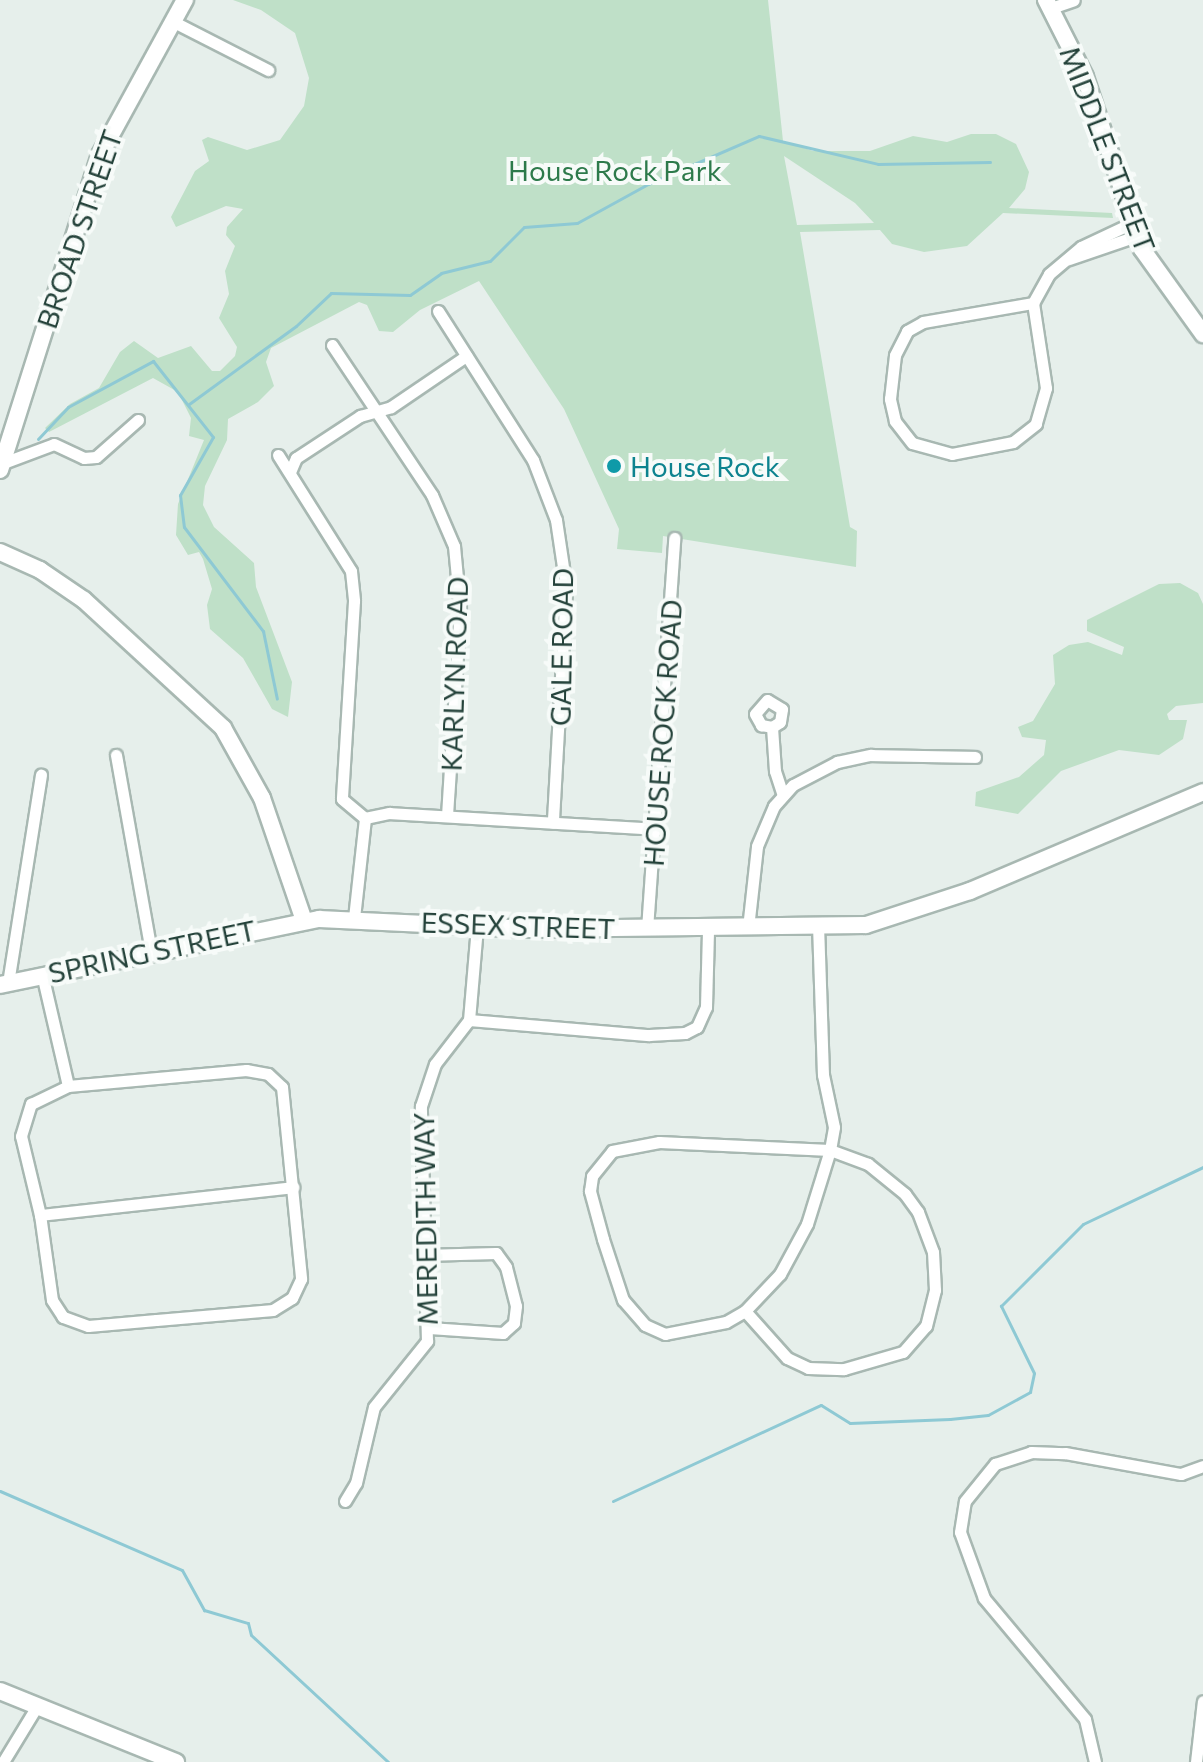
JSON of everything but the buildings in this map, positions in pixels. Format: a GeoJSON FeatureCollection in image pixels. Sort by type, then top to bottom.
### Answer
{"type":"FeatureCollection","features":[{"type":"Feature","properties":{"kind":"street","name":"BROAD STREET"},"geometry":{"type":"LineString","coordinates":[[1,466],[94,170],[185,0]]}},
{"type":"Feature","properties":{"kind":"street"},"geometry":{"type":"LineString","coordinates":[[1048,4],[1074,0]]}},
{"type":"Feature","properties":{"kind":"street","name":"MIDDLE STREET"},"geometry":{"type":"LineString","coordinates":[[1048,4],[1095,102],[1133,230],[1164,284],[1203,334]]}},
{"type":"Feature","properties":{"kind":"street"},"geometry":{"type":"LineString","coordinates":[[172,21],[268,70]]}},
{"type":"Feature","properties":{"kind":"street"},"geometry":{"type":"LineString","coordinates":[[1033,303],[923,322],[907,331],[895,355],[890,399],[895,421],[912,443],[952,454],[1013,442],[1036,424],[1046,388],[1033,303],[1049,274],[1068,259],[1133,230]]}},
{"type":"Feature","properties":{"kind":"street","name":"GALE ROAD"},"geometry":{"type":"LineString","coordinates":[[438,311],[538,469],[562,550],[566,610],[553,823]]}},
{"type":"Feature","properties":{"kind":"street","name":"KARLYN ROAD"},"geometry":{"type":"LineString","coordinates":[[332,345],[441,512],[458,565],[447,816]]}},
{"type":"Feature","properties":{"kind":"street"},"geometry":{"type":"LineString","coordinates":[[290,472],[296,458],[376,410],[391,407],[466,356]]}},
{"type":"Feature","properties":{"kind":"street"},"geometry":{"type":"LineString","coordinates":[[1,466],[54,444],[84,458],[96,457],[138,420]]}},
{"type":"Feature","properties":{"kind":"street"},"geometry":{"type":"LineString","coordinates":[[278,455],[351,571],[354,601],[342,799],[365,818],[447,816],[658,829]]}},
{"type":"Feature","properties":{"kind":"street","name":"HOUSE ROCK ROAD"},"geometry":{"type":"LineString","coordinates":[[647,929],[658,829],[674,538]]}},
{"type":"Feature","properties":{"kind":"street"},"geometry":{"type":"LineString","coordinates":[[0,552],[40,570],[84,600],[223,728],[256,784],[304,921]]}},
{"type":"Feature","properties":{"kind":"street"},"geometry":{"type":"LineString","coordinates":[[772,727],[775,771],[783,795]]}},
{"type":"Feature","properties":{"kind":"street"},"geometry":{"type":"LineString","coordinates":[[748,928],[757,846],[783,795],[805,777],[853,758],[892,753],[975,757]]}},
{"type":"Feature","properties":{"kind":"street"},"geometry":{"type":"LineString","coordinates":[[116,755],[151,951]]}},
{"type":"Feature","properties":{"kind":"street"},"geometry":{"type":"LineString","coordinates":[[4,984],[41,775]]}},
{"type":"Feature","properties":{"kind":"street","name":"ESSEX STREET"},"geometry":{"type":"LineString","coordinates":[[304,921],[354,918],[477,926],[647,929],[866,925],[918,909],[1201,796]]}},
{"type":"Feature","properties":{"kind":"street"},"geometry":{"type":"LineString","coordinates":[[354,918],[365,818]]}},
{"type":"Feature","properties":{"kind":"street","name":"SPRING STREET"},"geometry":{"type":"LineString","coordinates":[[4,984],[304,921]]}},
{"type":"Feature","properties":{"kind":"street"},"geometry":{"type":"LineString","coordinates":[[477,926],[469,1020],[685,1033],[697,1027],[706,1007],[708,929]]}},
{"type":"Feature","properties":{"kind":"street"},"geometry":{"type":"LineString","coordinates":[[745,1311],[787,1358],[817,1369],[887,1359],[903,1352],[926,1326],[936,1267],[918,1212],[887,1177],[830,1150],[659,1142],[612,1151],[592,1176],[590,1191],[603,1239],[633,1316],[665,1334],[683,1333],[726,1322],[745,1311],[780,1274],[795,1248],[830,1150],[834,1127],[823,1075],[818,928]]}},
{"type":"Feature","properties":{"kind":"street"},"geometry":{"type":"LineString","coordinates":[[42,974],[68,1086]]}},
{"type":"Feature","properties":{"kind":"street","name":"MEREDITH WAY"},"geometry":{"type":"LineString","coordinates":[[345,1501],[356,1483],[374,1407],[418,1358],[429,1328],[423,1255],[421,1106],[435,1064],[469,1020]]}},
{"type":"Feature","properties":{"kind":"street"},"geometry":{"type":"LineString","coordinates":[[246,1070],[268,1074],[282,1087],[287,1100],[293,1187],[301,1279],[292,1298],[273,1310],[88,1326],[70,1322],[52,1300],[40,1215],[22,1124],[31,1104],[68,1086],[246,1070]]}},
{"type":"Feature","properties":{"kind":"street"},"geometry":{"type":"LineString","coordinates":[[40,1215],[293,1187]]}},
{"type":"Feature","properties":{"kind":"street"},"geometry":{"type":"LineString","coordinates":[[423,1255],[496,1253],[506,1267],[516,1306],[514,1323],[503,1333],[429,1328]]}},
{"type":"Feature","properties":{"kind":"street"},"geometry":{"type":"LineString","coordinates":[[1095,1762],[1085,1719],[984,1598],[960,1532],[965,1501],[995,1464],[1031,1452],[1075,1454],[1168,1473],[1203,1466]]}},
{"type":"Feature","properties":{"kind":"street"},"geometry":{"type":"LineString","coordinates":[[0,1691],[176,1762]]}},
{"type":"Feature","properties":{"kind":"street"},"geometry":{"type":"LineString","coordinates":[[1196,1762],[1203,1701]]}},
{"type":"Feature","properties":{"kind":"street"},"geometry":{"type":"LineString","coordinates":[[3,1762],[37,1706]]}},
{"type":"Feature","properties":{"kind":"green space","name":"House Rock Park"},"geometry":{"type":"Polygon","coordinates":[[[233,0],[768,0],[783,141],[813,151],[870,151],[913,136],[947,142],[971,134],[996,134],[1016,144],[1029,172],[1025,189],[1009,208],[1112,213],[1113,218],[1003,213],[967,246],[924,252],[892,244],[880,230],[800,232],[850,527],[857,531],[856,567],[663,536],[662,553],[617,549],[619,529],[564,409],[479,281],[420,310],[393,332],[379,331],[367,305],[359,302],[271,348],[266,362],[274,386],[258,402],[228,419],[227,440],[205,486],[203,505],[214,527],[254,563],[256,587],[292,682],[288,717],[272,709],[243,658],[210,629],[207,605],[212,589],[203,559],[199,552],[188,555],[176,535],[178,504],[204,440],[189,436],[191,418],[178,392],[153,378],[49,432],[45,428],[70,404],[99,388],[120,352],[134,341],[158,358],[191,346],[212,371],[220,371],[235,356],[237,347],[219,318],[229,294],[225,271],[235,246],[226,235],[227,227],[243,209],[226,206],[176,227],[171,217],[195,171],[209,161],[202,140],[208,137],[247,150],[280,140],[304,106],[309,78],[295,33],[261,10],[233,0]],[[784,156],[797,225],[874,223],[855,203],[784,156]]]}},
{"type":"Feature","properties":{"kind":"green space"},"geometry":{"type":"Polygon","coordinates":[[[1180,583],[1198,593],[1203,604],[1203,703],[1176,706],[1167,714],[1169,720],[1187,720],[1183,739],[1159,755],[1119,750],[1061,771],[1018,814],[975,806],[976,792],[1019,777],[1044,755],[1046,740],[1022,737],[1018,727],[1033,721],[1055,684],[1053,655],[1069,645],[1088,642],[1122,655],[1124,647],[1087,631],[1087,620],[1159,584],[1180,583]]]}},
{"type":"Feature","properties":{"kind":"waterway"},"geometry":{"type":"LineString","coordinates":[[189,404],[296,326],[331,293],[410,295],[441,273],[490,261],[524,227],[577,223],[648,184],[759,136],[878,164],[990,162]]}},
{"type":"Feature","properties":{"kind":"waterway"},"geometry":{"type":"LineString","coordinates":[[38,439],[68,407],[153,361],[213,437],[180,495],[184,527],[263,631],[277,699]]}},
{"type":"Feature","properties":{"kind":"waterway"},"geometry":{"type":"LineString","coordinates":[[613,1501],[821,1405],[850,1423],[950,1419],[988,1415],[1030,1392],[1034,1373],[1001,1306],[1083,1224],[1203,1167]]}},
{"type":"Feature","properties":{"kind":"waterway"},"geometry":{"type":"LineString","coordinates":[[0,1491],[182,1570],[204,1610],[248,1623],[251,1635],[388,1762]]}},
{"type":"Feature","properties":{"kind":"place","name":"House Rock"},"geometry":{"type":"Point","coordinates":[614,466]}}]}
